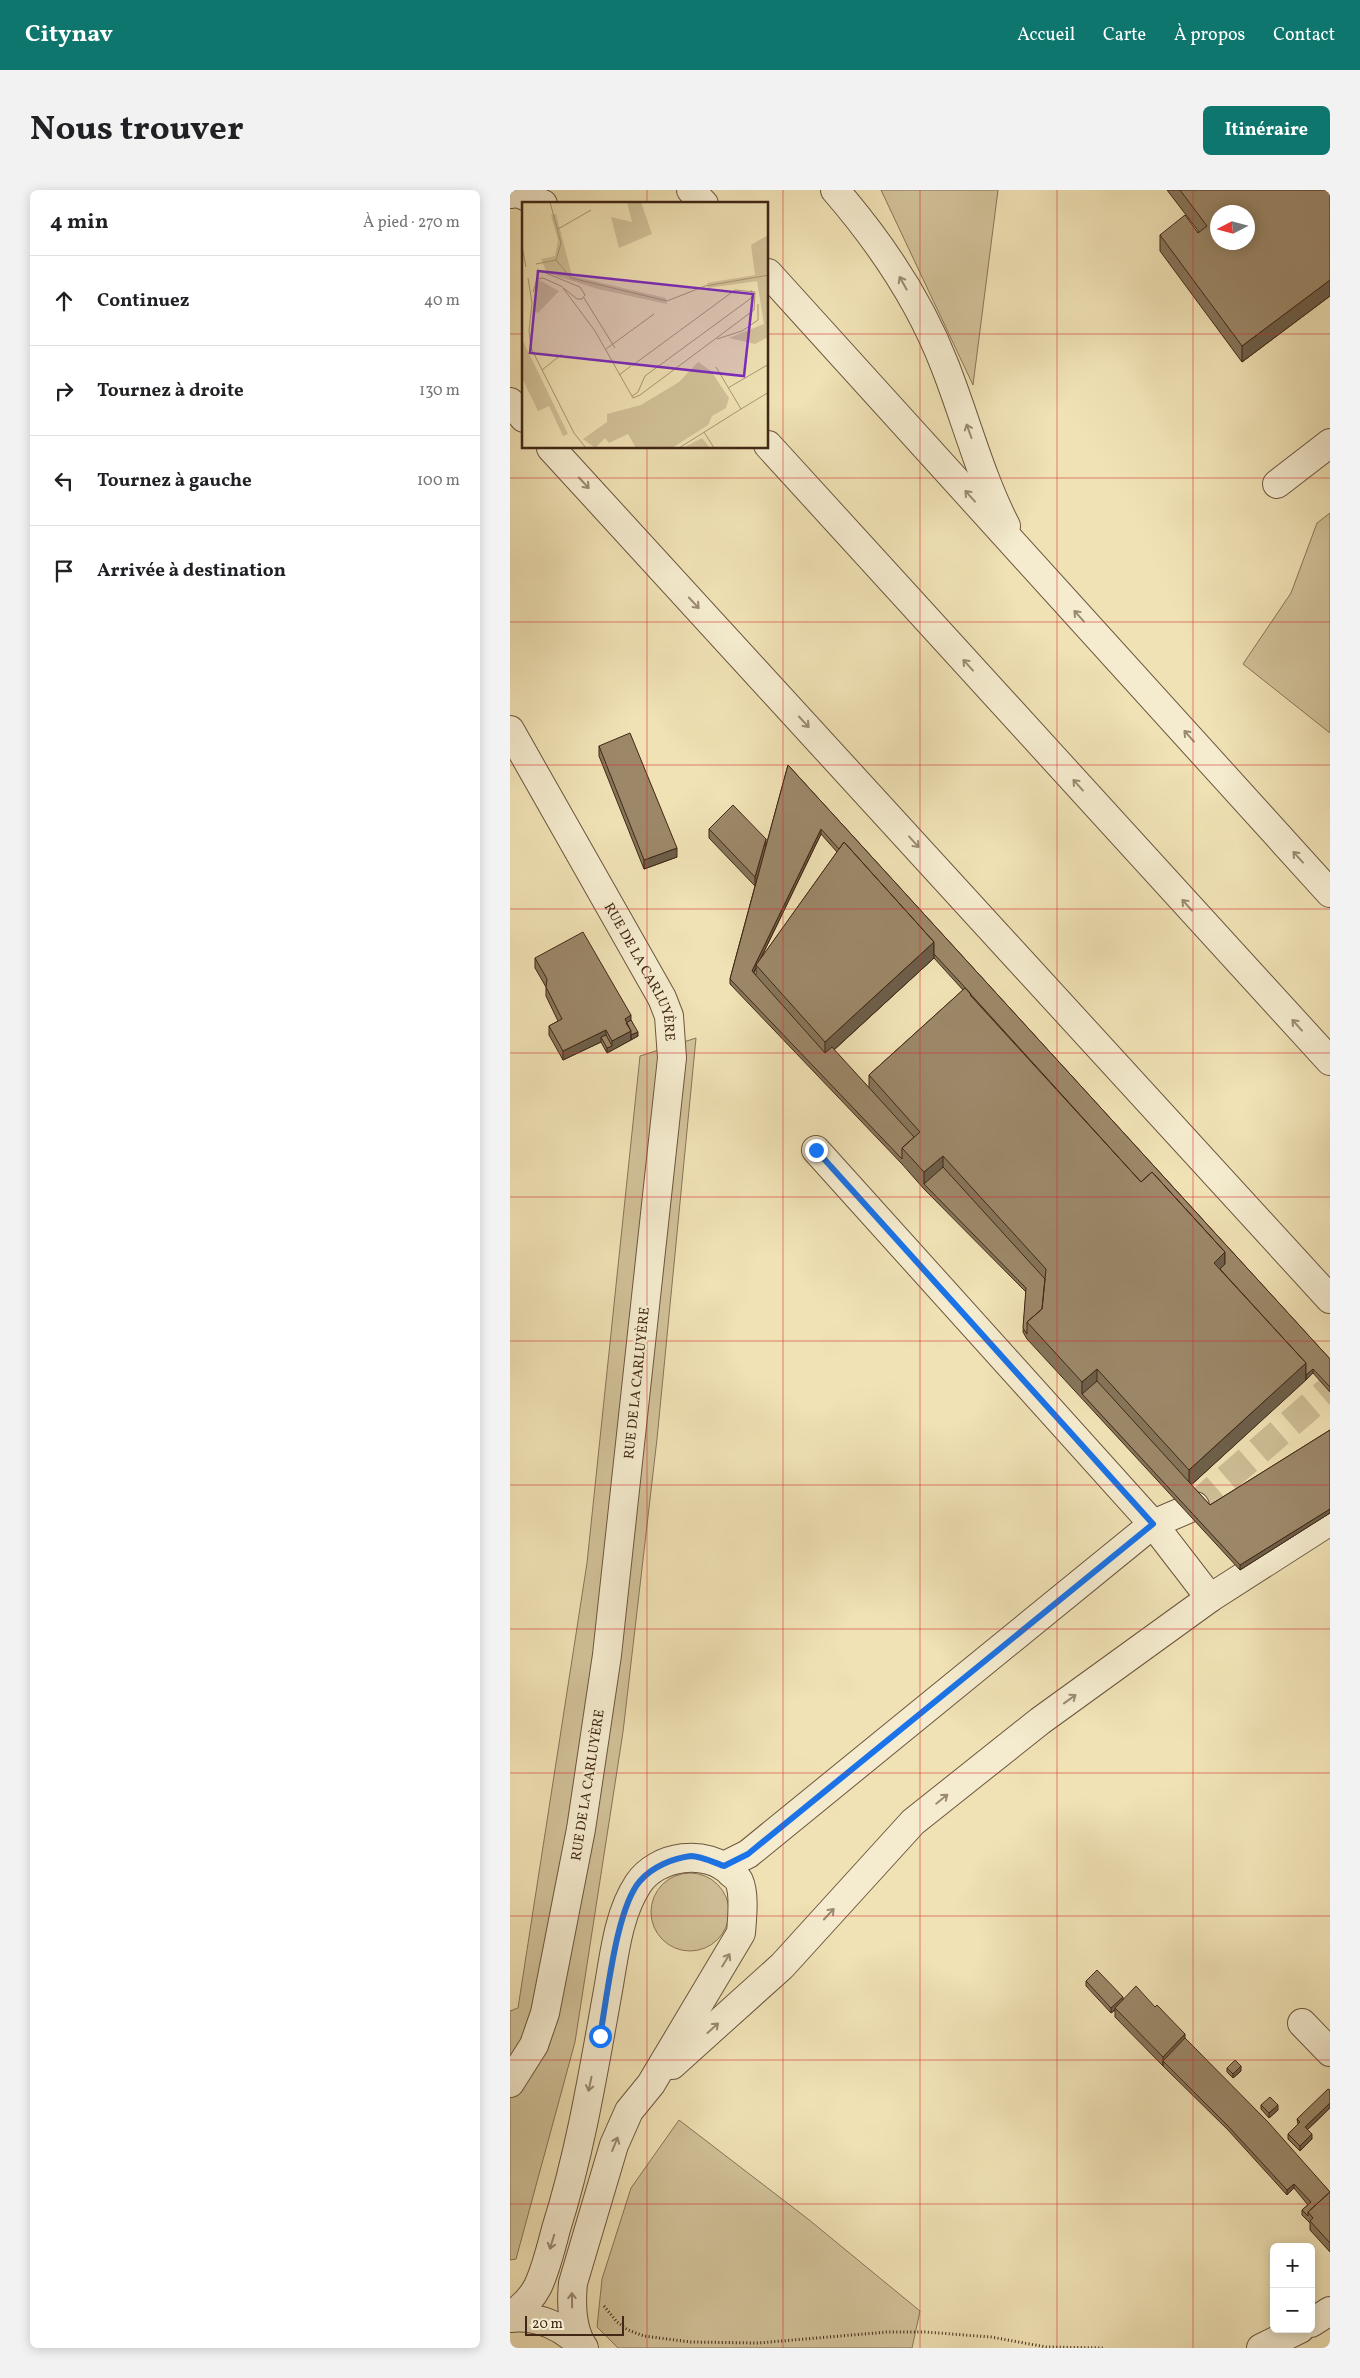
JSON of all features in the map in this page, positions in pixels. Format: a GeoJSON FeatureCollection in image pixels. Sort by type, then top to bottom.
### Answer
{"type":"FeatureCollection","features":[{"type":"Feature","properties":{"kind":"street"},"geometry":{"type":"LineString","coordinates":[[691,190],[702,202]]}},
{"type":"Feature","properties":{"kind":"street"},"geometry":{"type":"LineString","coordinates":[[835,190],[891,261],[922,317],[944,364],[1005,523],[1024,555]]}},
{"type":"Feature","properties":{"kind":"street"},"geometry":{"type":"LineString","coordinates":[[510,194],[518,193],[538,202]]}},
{"type":"Feature","properties":{"kind":"street"},"geometry":{"type":"LineString","coordinates":[[769,275],[1330,893]]}},
{"type":"Feature","properties":{"kind":"street"},"geometry":{"type":"LineString","coordinates":[[510,402],[522,416]]}},
{"type":"Feature","properties":{"kind":"street"},"geometry":{"type":"LineString","coordinates":[[1276,484],[1330,443]]}},
{"type":"Feature","properties":{"kind":"street"},"geometry":{"type":"LineString","coordinates":[[769,445],[1330,1060]]}},
{"type":"Feature","properties":{"kind":"street"},"geometry":{"type":"LineString","coordinates":[[552,449],[1330,1299]]}},
{"type":"Feature","properties":{"kind":"street","name":"RUE DE LA CARLUYÈRE"},"geometry":{"type":"LineString","coordinates":[[510,730],[662,998],[668,1016],[672,1043],[670,1078],[599,1711],[571,1887],[545,2013],[534,2045],[516,2075]]}},
{"type":"Feature","properties":{"kind":"street"},"geometry":{"type":"LineString","coordinates":[[816,1150],[1153,1524],[1210,1598]]}},
{"type":"Feature","properties":{"kind":"street"},"geometry":{"type":"LineString","coordinates":[[724,1866],[748,1854],[1153,1524],[1194,1506]]}},
{"type":"Feature","properties":{"kind":"street"},"geometry":{"type":"LineString","coordinates":[[651,2084],[782,1966],[913,1822],[1040,1721],[1210,1598],[1330,1521]]}},
{"type":"Feature","properties":{"kind":"street"},"geometry":{"type":"LineString","coordinates":[[510,2317],[525,2305],[538,2287],[563,2208],[600,2036],[619,1933],[631,1896],[639,1882],[650,1871],[670,1861],[692,1856],[724,1866],[739,1880],[743,1908],[741,1934],[651,2084],[630,2111],[614,2145],[573,2283],[574,2316],[583,2348]]}},
{"type":"Feature","properties":{"kind":"street"},"geometry":{"type":"LineString","coordinates":[[1302,2023],[1330,2052]]}},
{"type":"Feature","properties":{"kind":"street"},"geometry":{"type":"LineString","coordinates":[[1315,2320],[1330,2311]]}},
{"type":"Feature","properties":{"kind":"street"},"geometry":{"type":"LineString","coordinates":[[510,2317],[528,2318],[549,2323],[567,2333],[583,2348]]}},
{"type":"Feature","properties":{"kind":"street"},"geometry":{"type":"LineString","coordinates":[[1261,2348],[1292,2333]]}},
{"type":"Feature","properties":{"kind":"path"},"geometry":{"type":"LineString","coordinates":[[573,2283],[601,2301],[610,2314],[628,2330],[644,2336],[670,2340],[758,2343],[887,2332],[925,2332],[991,2337],[1046,2347],[1104,2348]]}},
{"type":"Feature","properties":{"kind":"shaded area"},"geometry":{"type":"Polygon","coordinates":[[[881,190],[998,190],[973,385],[881,190]]]}},
{"type":"Feature","properties":{"kind":"shaded area"},"geometry":{"type":"Polygon","coordinates":[[[1330,513],[1330,733],[1243,664],[1291,593],[1317,523],[1330,513]]]}},
{"type":"Feature","properties":{"kind":"shaded area"},"geometry":{"type":"Polygon","coordinates":[[[696,1038],[657,1439],[623,1732],[575,2042],[516,2259],[510,2260],[510,2011],[518,2008],[587,1563],[640,1056],[696,1038]]]}},
{"type":"Feature","properties":{"kind":"shaded area"},"geometry":{"type":"Polygon","coordinates":[[[690,1873],[705,1876],[718,1884],[726,1897],[729,1912],[726,1927],[718,1940],[705,1948],[690,1951],[675,1948],[662,1940],[654,1927],[651,1912],[654,1897],[662,1884],[675,1876],[690,1873]]]}},
{"type":"Feature","properties":{"kind":"shaded area"},"geometry":{"type":"Polygon","coordinates":[[[679,2120],[808,2219],[920,2311],[912,2348],[618,2348],[597,2327],[602,2279],[631,2188],[679,2120]]]}},
{"type":"Feature","properties":{"kind":"building"},"geometry":{"type":"Polygon","coordinates":[[[1180,190],[1328,190],[1330,193],[1330,280],[1242,346],[1160,235],[1185,215],[1198,233],[1207,226],[1180,190]]]}},
{"type":"Feature","properties":{"kind":"building"},"geometry":{"type":"Polygon","coordinates":[[[630,733],[677,848],[644,860],[599,746],[630,733]]]}},
{"type":"Feature","properties":{"kind":"building"},"geometry":{"type":"Polygon","coordinates":[[[788,765],[1330,1359],[1330,1387],[1313,1369],[1306,1375],[1306,1363],[1220,1269],[1225,1264],[1225,1252],[1152,1172],[1141,1182],[934,954],[934,942],[844,842],[839,849],[821,829],[752,971],[825,1053],[832,1047],[914,1137],[902,1148],[902,1159],[730,979],[788,765]]]}},
{"type":"Feature","properties":{"kind":"building"},"geometry":{"type":"Polygon","coordinates":[[[733,805],[766,839],[755,877],[709,829],[733,805]]]}},
{"type":"Feature","properties":{"kind":"building"},"geometry":{"type":"Polygon","coordinates":[[[844,842],[934,942],[825,1042],[756,965],[844,842]]]}},
{"type":"Feature","properties":{"kind":"building"},"geometry":{"type":"Polygon","coordinates":[[[583,932],[631,1015],[625,1019],[631,1031],[612,1041],[606,1030],[563,1051],[549,1026],[562,1019],[546,987],[547,979],[535,958],[583,932]]]}},
{"type":"Feature","properties":{"kind":"building"},"geometry":{"type":"Polygon","coordinates":[[[965,988],[1141,1182],[1152,1172],[1225,1252],[1214,1263],[1306,1363],[1189,1470],[1097,1369],[1082,1382],[1027,1322],[1042,1309],[1046,1269],[943,1156],[924,1172],[902,1148],[920,1132],[869,1075],[965,988]]]}},
{"type":"Feature","properties":{"kind":"building"},"geometry":{"type":"Polygon","coordinates":[[[631,1020],[638,1032],[631,1035],[631,1031],[626,1023],[631,1020]]]}},
{"type":"Feature","properties":{"kind":"building"},"geometry":{"type":"Polygon","coordinates":[[[606,1035],[612,1046],[607,1048],[601,1037],[606,1035]]]}},
{"type":"Feature","properties":{"kind":"building"},"geometry":{"type":"Polygon","coordinates":[[[943,1167],[1045,1279],[1042,1309],[1027,1322],[1027,1334],[1023,1328],[1026,1288],[924,1184],[943,1167]]]}},
{"type":"Feature","properties":{"kind":"building"},"geometry":{"type":"Polygon","coordinates":[[[1097,1381],[1210,1505],[1330,1430],[1330,1509],[1240,1565],[1082,1394],[1097,1381]]]}},
{"type":"Feature","properties":{"kind":"building"},"geometry":{"type":"Polygon","coordinates":[[[1097,1970],[1123,1997],[1111,2008],[1086,1981],[1097,1970]]]}},
{"type":"Feature","properties":{"kind":"building"},"geometry":{"type":"Polygon","coordinates":[[[1136,1986],[1155,2007],[1157,2005],[1185,2034],[1163,2057],[1115,2008],[1136,1986]]]}},
{"type":"Feature","properties":{"kind":"building"},"geometry":{"type":"Polygon","coordinates":[[[1185,2038],[1268,2122],[1330,2192],[1308,2212],[1308,2216],[1302,2210],[1311,2202],[1294,2184],[1287,2190],[1228,2126],[1163,2061],[1185,2038]]]}},
{"type":"Feature","properties":{"kind":"building"},"geometry":{"type":"Polygon","coordinates":[[[1235,2060],[1241,2066],[1233,2074],[1227,2068],[1235,2060]]]}},
{"type":"Feature","properties":{"kind":"building"},"geometry":{"type":"Polygon","coordinates":[[[1328,2089],[1330,2090],[1330,2103],[1305,2127],[1312,2134],[1300,2146],[1288,2134],[1300,2122],[1297,2119],[1328,2089]]]}},
{"type":"Feature","properties":{"kind":"building"},"geometry":{"type":"Polygon","coordinates":[[[1270,2097],[1278,2105],[1269,2113],[1261,2105],[1270,2097]]]}},
{"type":"Feature","properties":{"kind":"building"},"geometry":{"type":"Polygon","coordinates":[[[1330,2192],[1330,2243],[1310,2221],[1313,2218],[1308,2212],[1330,2192]]]}},
{"type":"Feature","properties":{"kind":"tunnel"},"geometry":{"type":"LineString","coordinates":[[1195,1506],[1330,1389]]}},
{"type":"Feature","properties":{"kind":"route"},"geometry":{"type":"LineString","coordinates":[[600,2036],[624,1914],[639,1882],[650,1871],[670,1861],[692,1856],[724,1866],[748,1854],[1153,1524],[816,1150]]}}]}
